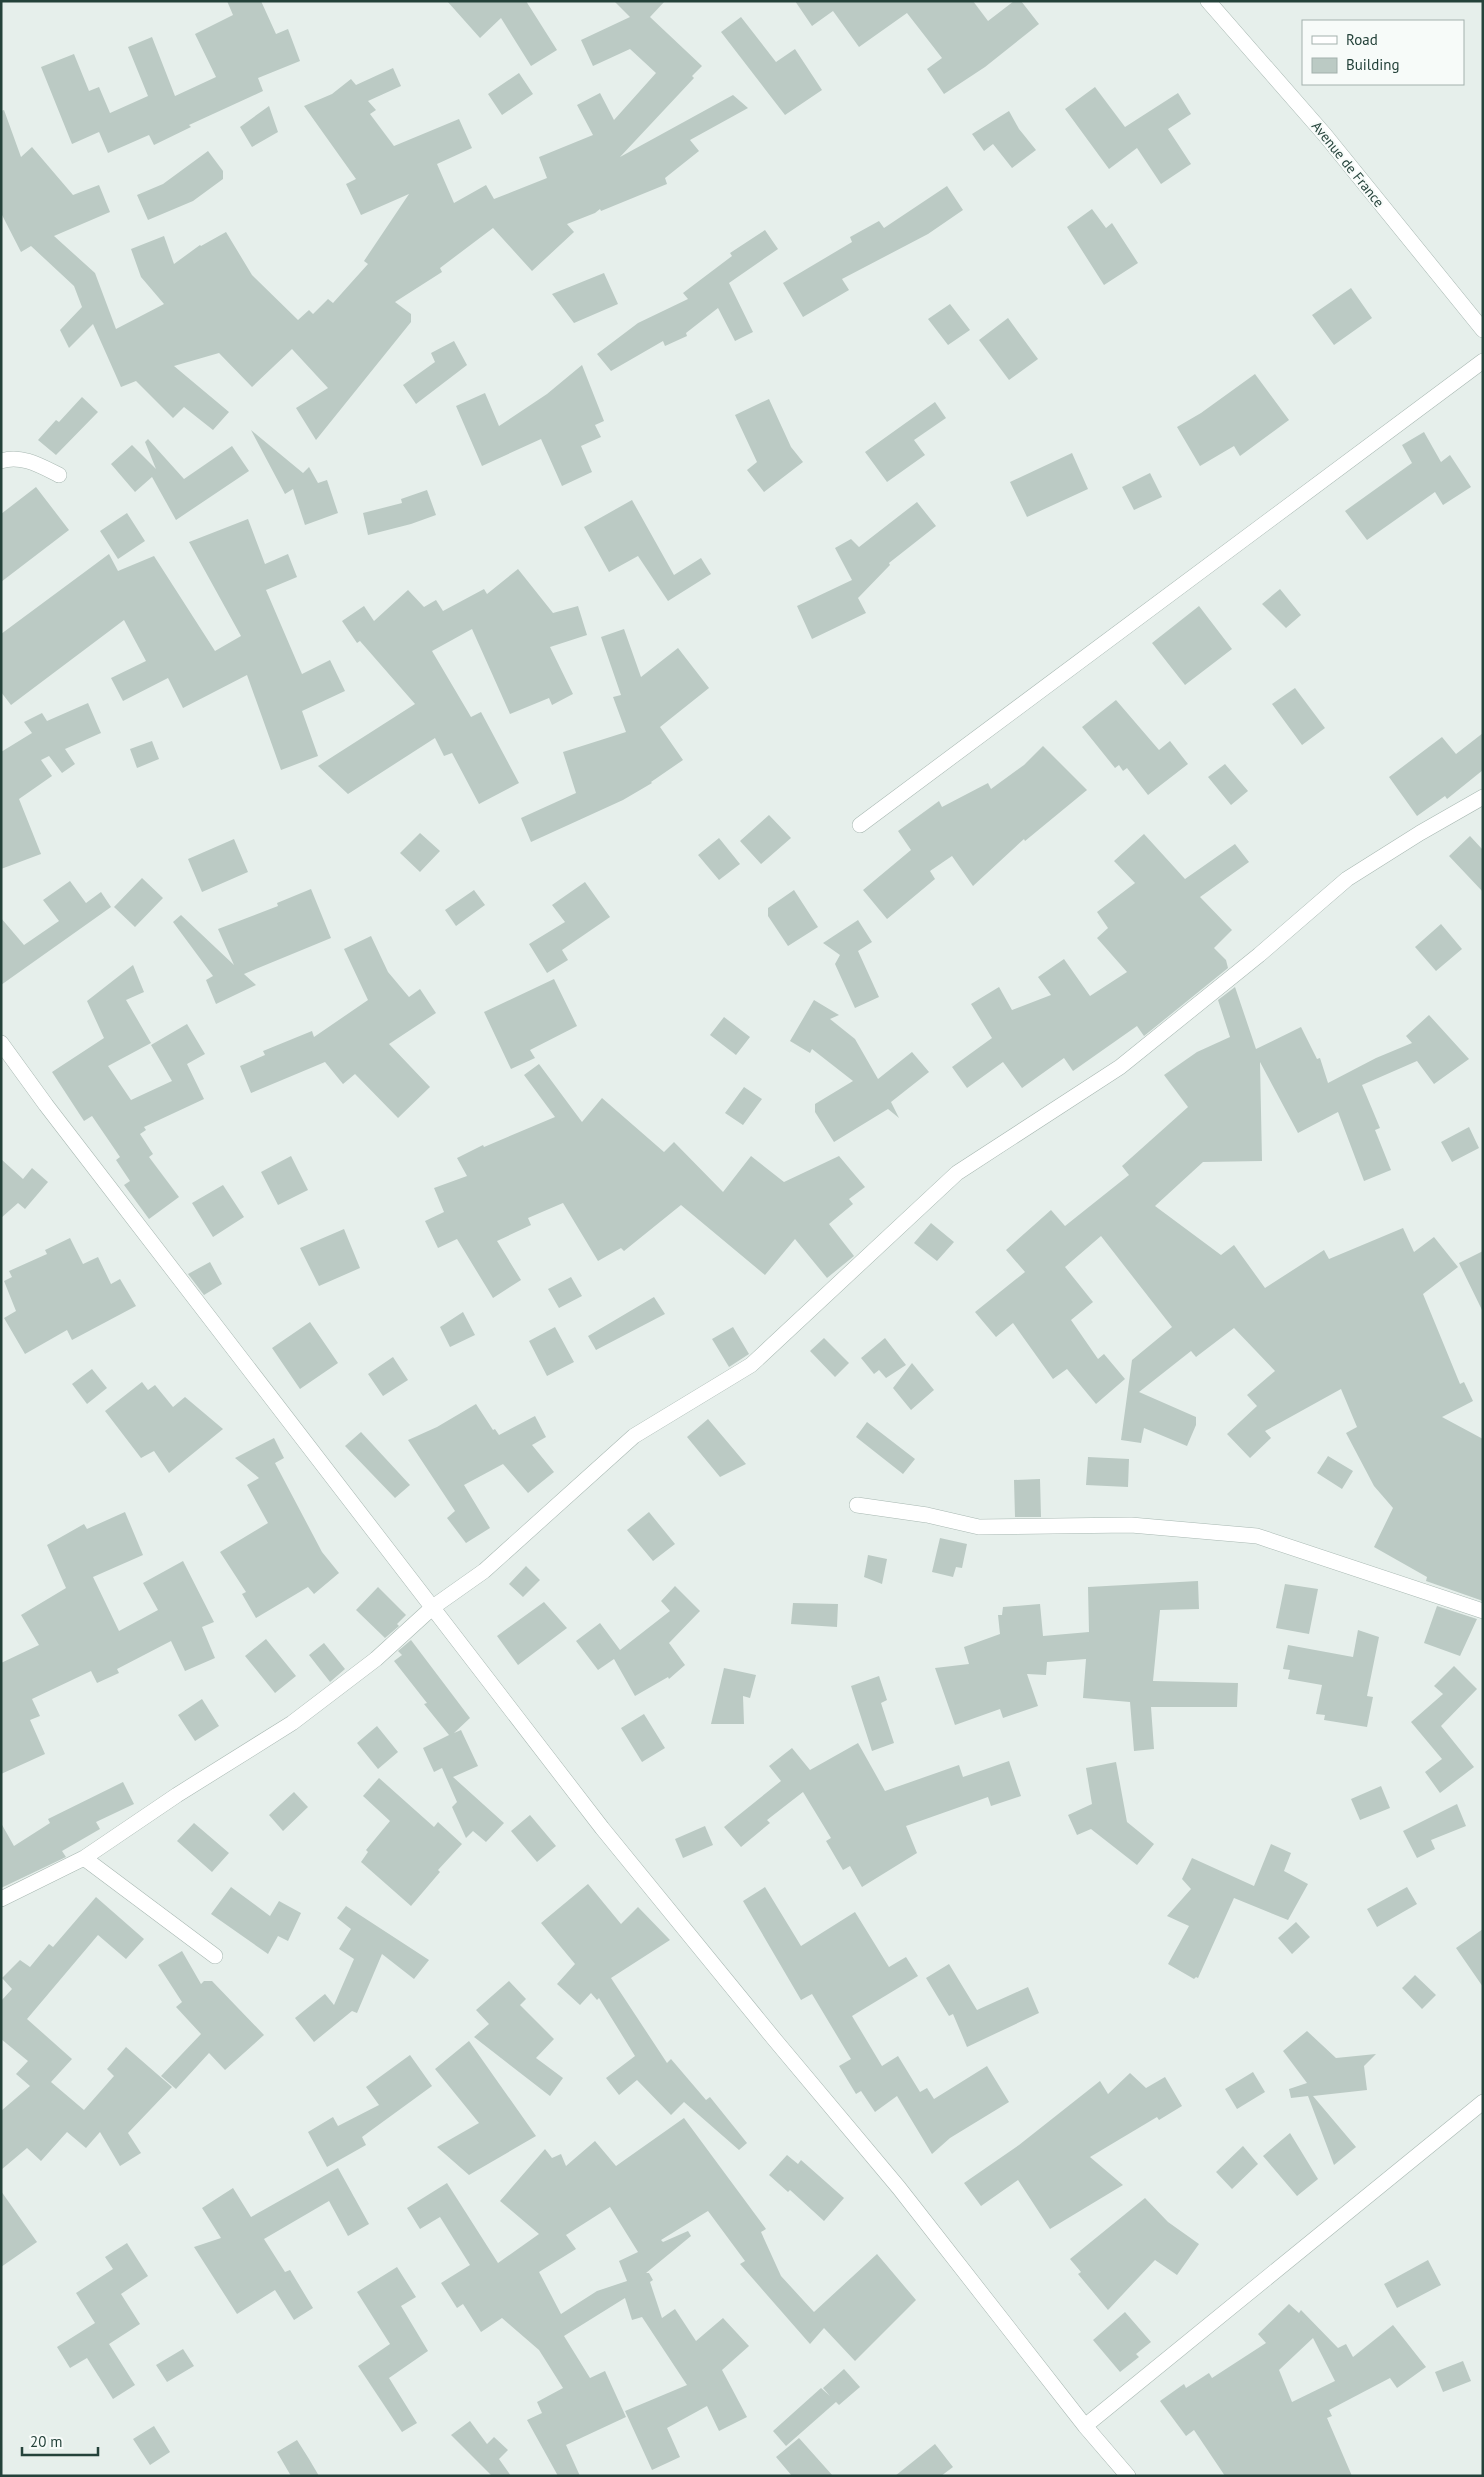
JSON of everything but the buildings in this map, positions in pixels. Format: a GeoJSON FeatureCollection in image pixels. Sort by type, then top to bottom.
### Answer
{"type":"FeatureCollection","features":[{"type":"Feature","properties":{"kind":"street","name":"Avenue de France"},"geometry":{"type":"LineString","coordinates":[[1208,1],[1325,135],[1483,330]]}},
{"type":"Feature","properties":{"kind":"street"},"geometry":{"type":"LineString","coordinates":[[860,825],[1483,362]]}},
{"type":"Feature","properties":{"kind":"street"},"geometry":{"type":"LineString","coordinates":[[1,461],[12,457],[34,463],[59,475]]}},
{"type":"Feature","properties":{"kind":"street"},"geometry":{"type":"LineString","coordinates":[[1,1899],[84,1858],[177,1795],[292,1723],[376,1659],[433,1607],[484,1570],[634,1436],[751,1365],[957,1173],[1120,1067],[1260,955],[1347,879],[1420,833],[1483,798]]}},
{"type":"Feature","properties":{"kind":"street"},"geometry":{"type":"LineString","coordinates":[[1,1043],[46,1105],[602,1828],[899,2188],[1085,2426],[1128,2476]]}},
{"type":"Feature","properties":{"kind":"street"},"geometry":{"type":"LineString","coordinates":[[857,1505],[927,1515],[979,1527],[1131,1525],[1257,1536],[1483,1611]]}},
{"type":"Feature","properties":{"kind":"street"},"geometry":{"type":"LineString","coordinates":[[84,1858],[215,1956]]}},
{"type":"Feature","properties":{"kind":"street"},"geometry":{"type":"LineString","coordinates":[[1085,2426],[1483,2102]]}}]}
